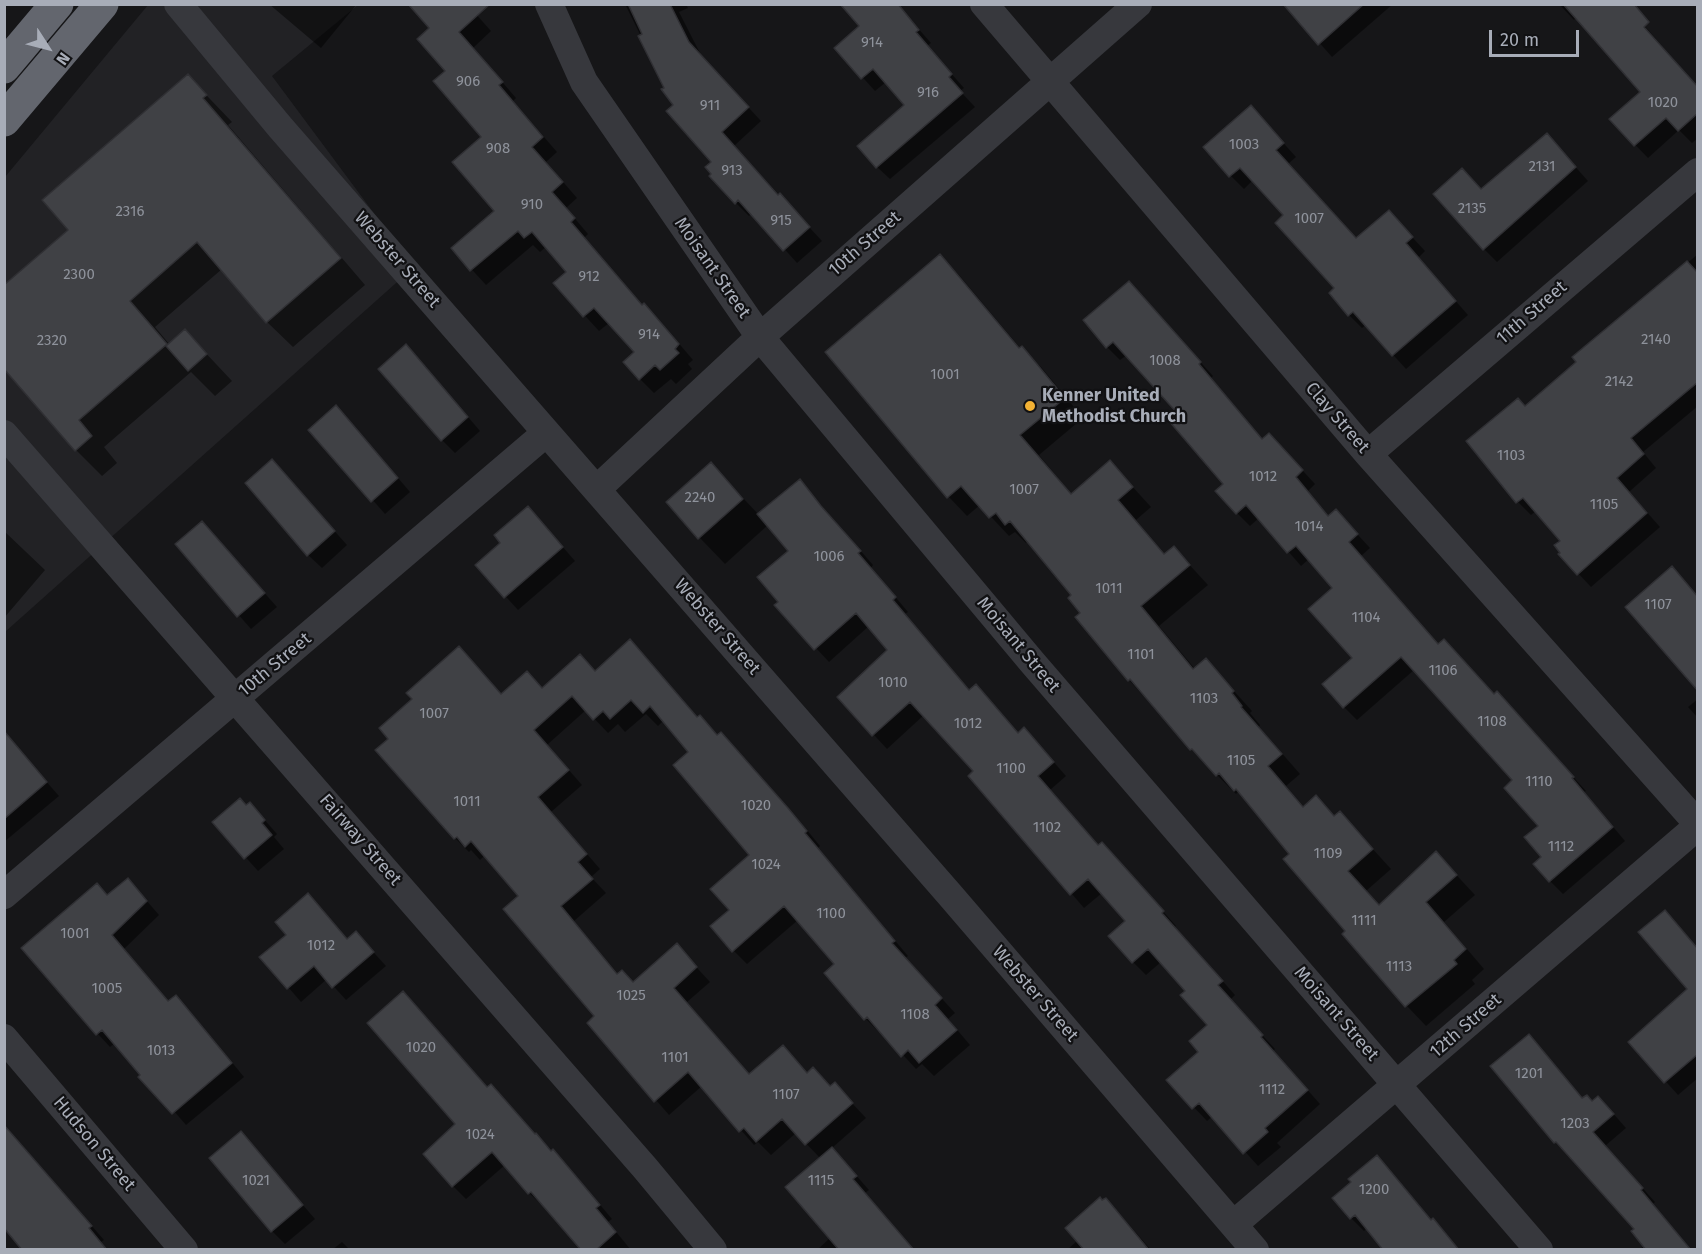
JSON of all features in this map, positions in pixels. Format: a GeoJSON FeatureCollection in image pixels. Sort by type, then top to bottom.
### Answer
{"type":"FeatureCollection","features":[{"type":"Feature","properties":{"kind":"highway"},"geometry":{"type":"LineString","coordinates":[[4,67],[57,4]]}},
{"type":"Feature","properties":{"kind":"highway"},"geometry":{"type":"LineString","coordinates":[[4,120],[102,4]]}},
{"type":"Feature","properties":{"kind":"street","name":"Webster Street"},"geometry":{"type":"LineString","coordinates":[[178,4],[280,127],[597,489],[1255,1250]]}},
{"type":"Feature","properties":{"kind":"street","name":"Moisant Street"},"geometry":{"type":"LineString","coordinates":[[549,4],[584,82],[760,337],[1032,662],[1539,1250]]}},
{"type":"Feature","properties":{"kind":"street","name":"Clay Street"},"geometry":{"type":"LineString","coordinates":[[984,4],[1368,454],[1698,825]]}},
{"type":"Feature","properties":{"kind":"street","name":"10th Street"},"geometry":{"type":"LineString","coordinates":[[597,489],[760,337],[1138,4]]}},
{"type":"Feature","properties":{"kind":"street","name":"11th Street"},"geometry":{"type":"LineString","coordinates":[[1368,454],[1698,172]]}},
{"type":"Feature","properties":{"kind":"street","name":"10th Street"},"geometry":{"type":"LineString","coordinates":[[4,896],[546,433]]}},
{"type":"Feature","properties":{"kind":"street","name":"Fairway Street"},"geometry":{"type":"LineString","coordinates":[[4,434],[645,1168],[713,1250]]}},
{"type":"Feature","properties":{"kind":"street","name":"12th Street"},"geometry":{"type":"LineString","coordinates":[[1234,1224],[1698,825]]}},
{"type":"Feature","properties":{"kind":"street","name":"Hudson Street"},"geometry":{"type":"LineString","coordinates":[[4,1038],[184,1250]]}},
{"type":"Feature","properties":{"kind":"shaded area"},"geometry":{"type":"Polygon","coordinates":[[[148,5],[358,5],[272,76],[414,267],[5,632],[5,177],[148,5]]]}},
{"type":"Feature","properties":{"kind":"building"},"geometry":{"type":"Polygon","coordinates":[[[408,4],[490,4],[459,32],[503,82],[499,85],[543,137],[532,147],[563,182],[552,192],[575,218],[571,222],[642,305],[644,303],[679,344],[675,349],[679,353],[660,370],[655,365],[639,380],[623,362],[634,352],[594,308],[583,317],[553,283],[566,272],[532,232],[524,238],[518,231],[470,271],[451,248],[494,211],[452,162],[481,137],[433,81],[445,71],[417,39],[429,28],[408,4]]]}},
{"type":"Feature","properties":{"kind":"building"},"geometry":{"type":"Polygon","coordinates":[[[628,4],[670,4],[689,42],[749,107],[722,132],[810,227],[783,251],[738,200],[735,204],[709,176],[711,174],[705,167],[711,162],[666,111],[673,105],[661,89],[664,88],[638,36],[642,34],[628,4]]]}},
{"type":"Feature","properties":{"kind":"building"},"geometry":{"type":"Polygon","coordinates":[[[840,4],[898,4],[919,30],[916,32],[952,74],[949,77],[963,93],[876,168],[857,146],[904,105],[873,69],[861,79],[834,48],[859,26],[840,4]]]}},
{"type":"Feature","properties":{"kind":"building"},"geometry":{"type":"Polygon","coordinates":[[[1283,4],[1364,4],[1318,45],[1283,4]]]}},
{"type":"Feature","properties":{"kind":"building"},"geometry":{"type":"Polygon","coordinates":[[[1563,4],[1634,4],[1649,22],[1644,27],[1698,87],[1698,113],[1678,131],[1666,118],[1634,146],[1609,119],[1640,92],[1563,4]]]}},
{"type":"Feature","properties":{"kind":"building"},"geometry":{"type":"Polygon","coordinates":[[[188,74],[207,95],[203,98],[341,258],[266,323],[197,242],[130,301],[167,344],[79,420],[92,436],[75,451],[4,369],[4,285],[68,230],[42,200],[188,74]]]}},
{"type":"Feature","properties":{"kind":"building"},"geometry":{"type":"Polygon","coordinates":[[[1251,105],[1284,143],[1276,150],[1356,238],[1389,210],[1413,237],[1406,243],[1456,301],[1392,356],[1353,312],[1348,316],[1329,293],[1334,288],[1275,223],[1283,215],[1240,168],[1229,177],[1203,147],[1251,105]]]}},
{"type":"Feature","properties":{"kind":"building"},"geometry":{"type":"Polygon","coordinates":[[[1547,133],[1576,167],[1483,250],[1433,194],[1462,168],[1481,189],[1547,133]]]}},
{"type":"Feature","properties":{"kind":"building"},"geometry":{"type":"Polygon","coordinates":[[[940,254],[1019,348],[1022,346],[1065,398],[1020,435],[1071,494],[1110,460],[1133,487],[1118,500],[1164,554],[1174,546],[1190,565],[1141,606],[1193,669],[1206,658],[1234,691],[1232,693],[1241,707],[1282,754],[1268,766],[1303,807],[1316,795],[1334,816],[1340,811],[1373,849],[1348,871],[1379,905],[1436,851],[1457,875],[1426,902],[1466,949],[1454,960],[1457,964],[1405,1007],[1342,934],[1345,931],[1283,859],[1289,854],[1236,789],[1234,791],[1219,773],[1216,776],[1192,749],[1190,750],[1075,617],[1080,613],[1068,598],[1071,595],[1010,521],[1005,525],[996,513],[989,518],[961,486],[947,498],[825,352],[940,254]]]}},
{"type":"Feature","properties":{"kind":"building"},"geometry":{"type":"Polygon","coordinates":[[[1687,261],[1698,273],[1698,382],[1631,438],[1644,454],[1617,478],[1647,513],[1577,575],[1558,554],[1560,553],[1554,545],[1560,541],[1523,498],[1516,503],[1466,441],[1518,398],[1525,406],[1576,362],[1572,357],[1687,261]]]}},
{"type":"Feature","properties":{"kind":"building"},"geometry":{"type":"Polygon","coordinates":[[[1129,281],[1201,362],[1199,364],[1262,439],[1269,433],[1303,470],[1296,477],[1328,516],[1336,509],[1358,534],[1349,542],[1438,644],[1444,639],[1494,694],[1497,691],[1574,777],[1572,778],[1613,827],[1549,882],[1533,864],[1541,857],[1524,837],[1538,826],[1504,788],[1512,780],[1401,657],[1343,708],[1322,684],[1352,658],[1308,609],[1332,588],[1296,546],[1287,553],[1246,505],[1236,514],[1215,491],[1223,484],[1169,421],[1178,414],[1113,342],[1106,348],[1083,320],[1129,281]]]}},
{"type":"Feature","properties":{"kind":"building"},"geometry":{"type":"Polygon","coordinates":[[[185,329],[207,354],[188,371],[166,346],[185,329]]]}},
{"type":"Feature","properties":{"kind":"building"},"geometry":{"type":"Polygon","coordinates":[[[406,344],[468,417],[441,441],[378,369],[406,344]]]}},
{"type":"Feature","properties":{"kind":"building"},"geometry":{"type":"Polygon","coordinates":[[[336,405],[398,478],[371,502],[308,430],[336,405]]]}},
{"type":"Feature","properties":{"kind":"building"},"geometry":{"type":"Polygon","coordinates":[[[272,459],[335,531],[307,556],[245,483],[272,459]]]}},
{"type":"Feature","properties":{"kind":"building"},"geometry":{"type":"Polygon","coordinates":[[[711,462],[743,499],[698,539],[666,502],[711,462]]]}},
{"type":"Feature","properties":{"kind":"building"},"geometry":{"type":"Polygon","coordinates":[[[800,479],[861,551],[858,553],[896,597],[893,600],[969,690],[976,684],[1018,733],[1024,727],[1054,762],[1038,776],[1098,845],[1102,842],[1164,911],[1162,913],[1223,981],[1218,985],[1308,1090],[1265,1128],[1268,1132],[1243,1154],[1199,1103],[1192,1109],[1166,1080],[1198,1052],[1189,1041],[1207,1025],[1180,995],[1185,991],[1148,949],[1132,963],[1108,936],[1125,921],[1088,879],[1070,895],[968,776],[973,771],[910,702],[872,736],[837,697],[887,650],[856,613],[814,650],[774,605],[778,602],[757,577],[788,551],[757,514],[800,479]]]}},
{"type":"Feature","properties":{"kind":"building"},"geometry":{"type":"Polygon","coordinates":[[[528,506],[563,547],[504,598],[475,565],[500,543],[494,535],[528,506]]]}},
{"type":"Feature","properties":{"kind":"building"},"geometry":{"type":"Polygon","coordinates":[[[202,521],[265,593],[237,617],[175,544],[202,521]]]}},
{"type":"Feature","properties":{"kind":"building"},"geometry":{"type":"Polygon","coordinates":[[[1672,566],[1698,597],[1698,691],[1625,607],[1672,566]]]}},
{"type":"Feature","properties":{"kind":"building"},"geometry":{"type":"Polygon","coordinates":[[[630,639],[697,717],[700,715],[717,735],[721,732],[788,808],[807,831],[805,833],[895,941],[892,943],[942,998],[935,1005],[957,1030],[919,1063],[908,1050],[901,1057],[867,1017],[864,1020],[824,973],[834,964],[784,906],[732,952],[710,926],[729,910],[710,889],[749,855],[673,765],[688,752],[650,706],[643,713],[631,700],[610,719],[603,711],[593,720],[572,696],[534,730],[569,770],[538,797],[587,854],[578,862],[593,879],[561,906],[617,974],[622,970],[633,982],[677,943],[697,967],[674,988],[749,1074],[783,1045],[807,1073],[813,1067],[830,1086],[835,1082],[853,1103],[805,1145],[782,1119],[756,1142],[744,1128],[739,1132],[688,1072],[654,1102],[587,1023],[594,1016],[503,909],[518,896],[471,841],[465,847],[457,837],[454,839],[375,750],[388,739],[379,728],[412,699],[406,693],[459,646],[501,694],[527,671],[542,688],[580,654],[595,671],[630,639]]]}},
{"type":"Feature","properties":{"kind":"building"},"geometry":{"type":"Polygon","coordinates":[[[4,731],[47,782],[4,819],[4,731]]]}},
{"type":"Feature","properties":{"kind":"building"},"geometry":{"type":"Polygon","coordinates":[[[240,798],[246,805],[250,802],[265,820],[262,823],[272,835],[244,859],[212,822],[240,798]]]}},
{"type":"Feature","properties":{"kind":"building"},"geometry":{"type":"Polygon","coordinates":[[[128,878],[147,901],[112,935],[168,1001],[176,995],[232,1063],[172,1114],[138,1077],[140,1075],[102,1030],[96,1035],[21,948],[97,883],[107,895],[128,878]]]}},
{"type":"Feature","properties":{"kind":"building"},"geometry":{"type":"Polygon","coordinates":[[[308,893],[347,939],[356,931],[374,952],[332,988],[314,966],[287,989],[259,957],[286,935],[275,922],[308,893]]]}},
{"type":"Feature","properties":{"kind":"building"},"geometry":{"type":"Polygon","coordinates":[[[1665,910],[1698,949],[1698,1054],[1664,1083],[1628,1042],[1687,989],[1638,932],[1665,910]]]}},
{"type":"Feature","properties":{"kind":"building"},"geometry":{"type":"Polygon","coordinates":[[[403,991],[487,1087],[491,1084],[551,1151],[553,1149],[600,1205],[596,1208],[616,1232],[596,1250],[581,1250],[531,1192],[528,1194],[492,1152],[452,1187],[423,1154],[455,1124],[367,1023],[403,991]]]}},
{"type":"Feature","properties":{"kind":"building"},"geometry":{"type":"Polygon","coordinates":[[[1529,1034],[1582,1098],[1587,1095],[1592,1101],[1598,1096],[1614,1114],[1593,1132],[1643,1188],[1641,1190],[1691,1250],[1646,1250],[1631,1231],[1634,1229],[1556,1142],[1554,1143],[1490,1066],[1529,1034]]]}},
{"type":"Feature","properties":{"kind":"building"},"geometry":{"type":"Polygon","coordinates":[[[4,1125],[92,1226],[89,1228],[107,1250],[22,1250],[4,1228],[4,1125]]]}},
{"type":"Feature","properties":{"kind":"building"},"geometry":{"type":"Polygon","coordinates":[[[241,1131],[303,1205],[271,1232],[209,1158],[241,1131]]]}},
{"type":"Feature","properties":{"kind":"building"},"geometry":{"type":"Polygon","coordinates":[[[832,1147],[857,1176],[853,1179],[914,1250],[839,1250],[785,1187],[832,1147]]]}},
{"type":"Feature","properties":{"kind":"building"},"geometry":{"type":"Polygon","coordinates":[[[1377,1155],[1459,1250],[1383,1250],[1355,1215],[1350,1219],[1332,1198],[1351,1182],[1348,1179],[1377,1155]]]}},
{"type":"Feature","properties":{"kind":"building"},"geometry":{"type":"Polygon","coordinates":[[[1100,1197],[1102,1200],[1106,1198],[1149,1250],[1084,1250],[1065,1228],[1100,1197]]]}},
{"type":"Feature","properties":{"kind":"place","name":"Kenner United Methodist Church"},"geometry":{"type":"Point","coordinates":[1030,406]}}]}
